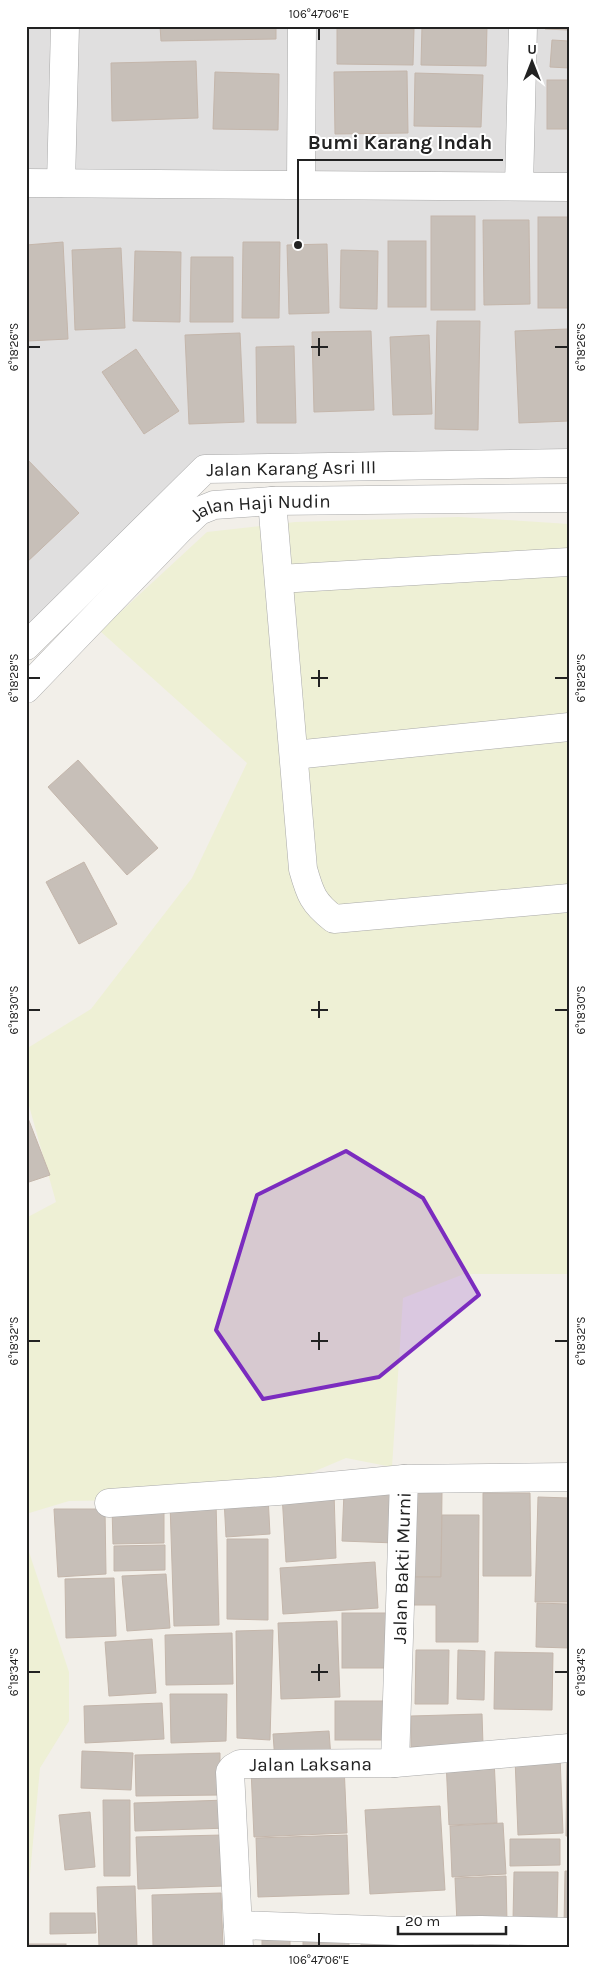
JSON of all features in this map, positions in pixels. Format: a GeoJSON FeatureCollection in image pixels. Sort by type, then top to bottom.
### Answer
{"type":"FeatureCollection","features":[{"type":"Feature","properties":{"kind":"street"},"geometry":{"type":"LineString","coordinates":[[61,183],[65,26]]}},
{"type":"Feature","properties":{"kind":"street"},"geometry":{"type":"LineString","coordinates":[[302,26],[302,184]]}},
{"type":"Feature","properties":{"kind":"street"},"geometry":{"type":"LineString","coordinates":[[519,186],[523,26]]}},
{"type":"Feature","properties":{"kind":"street"},"geometry":{"type":"LineString","coordinates":[[26,183],[569,187]]}},
{"type":"Feature","properties":{"kind":"street","name":"Jalan Karang Asri III"},"geometry":{"type":"LineString","coordinates":[[26,646],[205,469],[569,463]]}},
{"type":"Feature","properties":{"kind":"street","name":"Jalan Haji Nudin"},"geometry":{"type":"LineString","coordinates":[[26,688],[199,511],[214,505],[272,501],[569,498]]}},
{"type":"Feature","properties":{"kind":"street"},"geometry":{"type":"LineString","coordinates":[[272,501],[303,869],[309,890],[319,908],[334,919],[569,898]]}},
{"type":"Feature","properties":{"kind":"street"},"geometry":{"type":"LineString","coordinates":[[279,579],[569,562]]}},
{"type":"Feature","properties":{"kind":"street"},"geometry":{"type":"LineString","coordinates":[[294,755],[569,727]]}},
{"type":"Feature","properties":{"kind":"street","name":"Jalan Bakti Murni"},"geometry":{"type":"LineString","coordinates":[[395,1763],[404,1479],[569,1477]]}},
{"type":"Feature","properties":{"kind":"street"},"geometry":{"type":"LineString","coordinates":[[109,1503],[278,1491],[404,1479]]}},
{"type":"Feature","properties":{"kind":"street","name":"Jalan Laksana"},"geometry":{"type":"LineString","coordinates":[[238,1936],[230,1772],[240,1764],[395,1763],[569,1748]]}},
{"type":"Feature","properties":{"kind":"street"},"geometry":{"type":"LineString","coordinates":[[238,1936],[480,1930],[569,1932]]}},
{"type":"Feature","properties":{"kind":"highlighted area"},"geometry":{"type":"Polygon","coordinates":[[[346,1151],[423,1198],[479,1295],[379,1377],[263,1399],[216,1330],[257,1195],[346,1151]]]}},
{"type":"Feature","properties":{"kind":"shaded area"},"geometry":{"type":"Polygon","coordinates":[[[26,26],[569,26],[569,463],[205,469],[26,646],[26,26]]]}},
{"type":"Feature","properties":{"kind":"green space"},"geometry":{"type":"Polygon","coordinates":[[[459,517],[569,524],[569,1274],[464,1274],[403,1298],[392,1467],[346,1458],[294,1480],[190,1499],[69,1501],[26,1514],[26,1218],[56,1202],[26,1095],[26,1049],[91,1009],[192,878],[247,763],[100,631],[207,532],[295,522],[459,517]]]}},
{"type":"Feature","properties":{"kind":"green space"},"geometry":{"type":"Polygon","coordinates":[[[26,1543],[69,1672],[69,1721],[40,1768],[28,1895],[26,1895],[26,1543]]]}},
{"type":"Feature","properties":{"kind":"building"},"geometry":{"type":"Polygon","coordinates":[[[160,26],[276,26],[276,39],[161,41],[160,26]]]}},
{"type":"Feature","properties":{"kind":"building"},"geometry":{"type":"Polygon","coordinates":[[[422,26],[487,26],[486,66],[421,65],[422,26]]]}},
{"type":"Feature","properties":{"kind":"building"},"geometry":{"type":"Polygon","coordinates":[[[545,26],[569,26],[569,30],[545,29],[545,26]]]}},
{"type":"Feature","properties":{"kind":"building"},"geometry":{"type":"Polygon","coordinates":[[[337,28],[414,29],[413,65],[337,64],[337,28]]]}},
{"type":"Feature","properties":{"kind":"building"},"geometry":{"type":"Polygon","coordinates":[[[552,40],[569,41],[569,68],[550,67],[552,40]]]}},
{"type":"Feature","properties":{"kind":"building"},"geometry":{"type":"Polygon","coordinates":[[[196,61],[198,118],[112,121],[111,63],[196,61]]]}},
{"type":"Feature","properties":{"kind":"building"},"geometry":{"type":"Polygon","coordinates":[[[407,71],[408,133],[335,134],[334,72],[407,71]]]}},
{"type":"Feature","properties":{"kind":"building"},"geometry":{"type":"Polygon","coordinates":[[[215,72],[279,74],[278,130],[213,129],[215,72]]]}},
{"type":"Feature","properties":{"kind":"building"},"geometry":{"type":"Polygon","coordinates":[[[415,73],[483,75],[481,127],[414,126],[415,73]]]}},
{"type":"Feature","properties":{"kind":"building"},"geometry":{"type":"Polygon","coordinates":[[[547,80],[569,80],[569,129],[547,129],[547,80]]]}},
{"type":"Feature","properties":{"kind":"building"},"geometry":{"type":"Polygon","coordinates":[[[431,216],[475,216],[475,310],[431,310],[431,216]]]}},
{"type":"Feature","properties":{"kind":"building"},"geometry":{"type":"Polygon","coordinates":[[[538,217],[569,217],[569,308],[538,308],[538,217]]]}},
{"type":"Feature","properties":{"kind":"building"},"geometry":{"type":"Polygon","coordinates":[[[483,220],[529,220],[530,304],[484,305],[483,220]]]}},
{"type":"Feature","properties":{"kind":"building"},"geometry":{"type":"Polygon","coordinates":[[[388,241],[426,241],[426,307],[388,307],[388,241]]]}},
{"type":"Feature","properties":{"kind":"building"},"geometry":{"type":"Polygon","coordinates":[[[63,242],[68,339],[27,341],[26,245],[63,242]]]}},
{"type":"Feature","properties":{"kind":"building"},"geometry":{"type":"Polygon","coordinates":[[[243,242],[280,242],[279,318],[242,318],[243,242]]]}},
{"type":"Feature","properties":{"kind":"building"},"geometry":{"type":"Polygon","coordinates":[[[327,244],[329,313],[289,314],[287,245],[327,244]]]}},
{"type":"Feature","properties":{"kind":"building"},"geometry":{"type":"Polygon","coordinates":[[[121,248],[125,328],[75,330],[72,250],[121,248]]]}},
{"type":"Feature","properties":{"kind":"building"},"geometry":{"type":"Polygon","coordinates":[[[341,250],[378,251],[377,309],[340,308],[341,250]]]}},
{"type":"Feature","properties":{"kind":"building"},"geometry":{"type":"Polygon","coordinates":[[[135,251],[181,252],[180,322],[133,321],[135,251]]]}},
{"type":"Feature","properties":{"kind":"building"},"geometry":{"type":"Polygon","coordinates":[[[191,257],[233,257],[233,322],[190,322],[191,257]]]}},
{"type":"Feature","properties":{"kind":"building"},"geometry":{"type":"Polygon","coordinates":[[[437,321],[480,321],[478,430],[435,429],[437,321]]]}},
{"type":"Feature","properties":{"kind":"building"},"geometry":{"type":"Polygon","coordinates":[[[568,329],[569,421],[519,423],[515,331],[568,329]]]}},
{"type":"Feature","properties":{"kind":"building"},"geometry":{"type":"Polygon","coordinates":[[[371,331],[374,410],[314,412],[312,332],[371,331]]]}},
{"type":"Feature","properties":{"kind":"building"},"geometry":{"type":"Polygon","coordinates":[[[240,333],[244,422],[189,424],[185,335],[240,333]]]}},
{"type":"Feature","properties":{"kind":"building"},"geometry":{"type":"Polygon","coordinates":[[[429,335],[432,414],[393,415],[390,337],[429,335]]]}},
{"type":"Feature","properties":{"kind":"building"},"geometry":{"type":"Polygon","coordinates":[[[294,346],[296,423],[257,423],[256,347],[294,346]]]}},
{"type":"Feature","properties":{"kind":"building"},"geometry":{"type":"Polygon","coordinates":[[[136,349],[179,411],[144,434],[102,372],[136,349]]]}},
{"type":"Feature","properties":{"kind":"building"},"geometry":{"type":"Polygon","coordinates":[[[26,458],[79,513],[26,563],[26,458]]]}},
{"type":"Feature","properties":{"kind":"building"},"geometry":{"type":"Polygon","coordinates":[[[78,760],[158,848],[127,875],[48,787],[78,760]]]}},
{"type":"Feature","properties":{"kind":"building"},"geometry":{"type":"Polygon","coordinates":[[[84,862],[117,924],[79,944],[46,882],[84,862]]]}},
{"type":"Feature","properties":{"kind":"building"},"geometry":{"type":"Polygon","coordinates":[[[26,1113],[50,1175],[26,1183],[26,1113]]]}},
{"type":"Feature","properties":{"kind":"building"},"geometry":{"type":"Polygon","coordinates":[[[409,1491],[442,1491],[441,1577],[408,1577],[409,1491]]]}},
{"type":"Feature","properties":{"kind":"building"},"geometry":{"type":"Polygon","coordinates":[[[334,1492],[336,1558],[286,1562],[282,1494],[334,1492]]]}},
{"type":"Feature","properties":{"kind":"building"},"geometry":{"type":"Polygon","coordinates":[[[344,1492],[397,1494],[395,1543],[342,1541],[344,1492]]]}},
{"type":"Feature","properties":{"kind":"building"},"geometry":{"type":"Polygon","coordinates":[[[483,1493],[530,1493],[531,1576],[483,1576],[483,1493]]]}},
{"type":"Feature","properties":{"kind":"building"},"geometry":{"type":"Polygon","coordinates":[[[268,1496],[270,1534],[226,1537],[224,1499],[268,1496]]]}},
{"type":"Feature","properties":{"kind":"building"},"geometry":{"type":"Polygon","coordinates":[[[538,1497],[569,1498],[569,1602],[535,1602],[538,1497]]]}},
{"type":"Feature","properties":{"kind":"building"},"geometry":{"type":"Polygon","coordinates":[[[216,1502],[219,1625],[174,1626],[170,1503],[216,1502]]]}},
{"type":"Feature","properties":{"kind":"building"},"geometry":{"type":"Polygon","coordinates":[[[164,1506],[164,1543],[113,1544],[112,1507],[164,1506]]]}},
{"type":"Feature","properties":{"kind":"building"},"geometry":{"type":"Polygon","coordinates":[[[54,1509],[105,1509],[106,1574],[58,1577],[54,1509]]]}},
{"type":"Feature","properties":{"kind":"building"},"geometry":{"type":"Polygon","coordinates":[[[442,1515],[479,1515],[478,1642],[436,1642],[436,1605],[414,1605],[414,1577],[441,1577],[442,1515]]]}},
{"type":"Feature","properties":{"kind":"building"},"geometry":{"type":"Polygon","coordinates":[[[227,1539],[268,1539],[268,1620],[227,1619],[227,1539]]]}},
{"type":"Feature","properties":{"kind":"building"},"geometry":{"type":"Polygon","coordinates":[[[165,1545],[165,1570],[114,1571],[114,1546],[165,1545]]]}},
{"type":"Feature","properties":{"kind":"building"},"geometry":{"type":"Polygon","coordinates":[[[375,1562],[378,1608],[283,1614],[280,1568],[375,1562]]]}},
{"type":"Feature","properties":{"kind":"building"},"geometry":{"type":"Polygon","coordinates":[[[166,1574],[170,1628],[127,1631],[122,1576],[166,1574]]]}},
{"type":"Feature","properties":{"kind":"building"},"geometry":{"type":"Polygon","coordinates":[[[114,1578],[116,1636],[66,1638],[65,1579],[114,1578]]]}},
{"type":"Feature","properties":{"kind":"building"},"geometry":{"type":"Polygon","coordinates":[[[537,1603],[569,1604],[569,1648],[536,1647],[537,1603]]]}},
{"type":"Feature","properties":{"kind":"building"},"geometry":{"type":"Polygon","coordinates":[[[342,1613],[390,1613],[390,1668],[342,1668],[342,1613]]]}},
{"type":"Feature","properties":{"kind":"building"},"geometry":{"type":"Polygon","coordinates":[[[337,1621],[340,1697],[281,1699],[278,1623],[337,1621]]]}},
{"type":"Feature","properties":{"kind":"building"},"geometry":{"type":"Polygon","coordinates":[[[273,1630],[270,1740],[237,1738],[236,1631],[273,1630]]]}},
{"type":"Feature","properties":{"kind":"building"},"geometry":{"type":"Polygon","coordinates":[[[232,1633],[233,1684],[166,1685],[165,1635],[232,1633]]]}},
{"type":"Feature","properties":{"kind":"building"},"geometry":{"type":"Polygon","coordinates":[[[152,1639],[156,1693],[109,1696],[105,1642],[152,1639]]]}},
{"type":"Feature","properties":{"kind":"building"},"geometry":{"type":"Polygon","coordinates":[[[416,1650],[449,1650],[448,1704],[415,1704],[416,1650]]]}},
{"type":"Feature","properties":{"kind":"building"},"geometry":{"type":"Polygon","coordinates":[[[458,1650],[485,1651],[484,1700],[457,1699],[458,1650]]]}},
{"type":"Feature","properties":{"kind":"building"},"geometry":{"type":"Polygon","coordinates":[[[495,1652],[553,1653],[552,1710],[494,1709],[495,1652]]]}},
{"type":"Feature","properties":{"kind":"building"},"geometry":{"type":"Polygon","coordinates":[[[170,1694],[227,1694],[226,1741],[171,1743],[170,1694]]]}},
{"type":"Feature","properties":{"kind":"building"},"geometry":{"type":"Polygon","coordinates":[[[335,1701],[385,1701],[385,1740],[335,1740],[335,1701]]]}},
{"type":"Feature","properties":{"kind":"building"},"geometry":{"type":"Polygon","coordinates":[[[162,1703],[164,1739],[85,1743],[84,1706],[162,1703]]]}},
{"type":"Feature","properties":{"kind":"building"},"geometry":{"type":"Polygon","coordinates":[[[482,1714],[483,1745],[411,1747],[411,1716],[482,1714]]]}},
{"type":"Feature","properties":{"kind":"building"},"geometry":{"type":"Polygon","coordinates":[[[329,1731],[331,1758],[275,1761],[273,1734],[329,1731]]]}},
{"type":"Feature","properties":{"kind":"building"},"geometry":{"type":"Polygon","coordinates":[[[82,1751],[133,1753],[131,1790],[81,1788],[82,1751]]]}},
{"type":"Feature","properties":{"kind":"building"},"geometry":{"type":"Polygon","coordinates":[[[220,1753],[220,1795],[136,1796],[135,1755],[220,1753]]]}},
{"type":"Feature","properties":{"kind":"building"},"geometry":{"type":"Polygon","coordinates":[[[560,1756],[563,1833],[518,1835],[515,1758],[560,1756]]]}},
{"type":"Feature","properties":{"kind":"building"},"geometry":{"type":"Polygon","coordinates":[[[494,1758],[497,1823],[449,1825],[446,1761],[494,1758]]]}},
{"type":"Feature","properties":{"kind":"building"},"geometry":{"type":"Polygon","coordinates":[[[567,1758],[569,1758],[569,1836],[566,1836],[567,1758]]]}},
{"type":"Feature","properties":{"kind":"building"},"geometry":{"type":"Polygon","coordinates":[[[344,1765],[347,1833],[254,1837],[251,1769],[344,1765]]]}},
{"type":"Feature","properties":{"kind":"building"},"geometry":{"type":"Polygon","coordinates":[[[103,1800],[130,1800],[130,1876],[104,1876],[103,1800]]]}},
{"type":"Feature","properties":{"kind":"building"},"geometry":{"type":"Polygon","coordinates":[[[227,1800],[229,1828],[135,1831],[134,1803],[227,1800]]]}},
{"type":"Feature","properties":{"kind":"building"},"geometry":{"type":"Polygon","coordinates":[[[440,1806],[445,1890],[370,1894],[365,1810],[440,1806]]]}},
{"type":"Feature","properties":{"kind":"building"},"geometry":{"type":"Polygon","coordinates":[[[90,1812],[95,1867],[65,1870],[59,1815],[90,1812]]]}},
{"type":"Feature","properties":{"kind":"building"},"geometry":{"type":"Polygon","coordinates":[[[503,1823],[506,1874],[452,1877],[450,1826],[503,1823]]]}},
{"type":"Feature","properties":{"kind":"building"},"geometry":{"type":"Polygon","coordinates":[[[223,1835],[224,1886],[138,1889],[136,1837],[223,1835]]]}},
{"type":"Feature","properties":{"kind":"building"},"geometry":{"type":"Polygon","coordinates":[[[347,1835],[349,1894],[258,1897],[256,1838],[347,1835]]]}},
{"type":"Feature","properties":{"kind":"building"},"geometry":{"type":"Polygon","coordinates":[[[510,1839],[560,1839],[560,1865],[510,1866],[510,1839]]]}},
{"type":"Feature","properties":{"kind":"building"},"geometry":{"type":"Polygon","coordinates":[[[565,1871],[569,1871],[569,1927],[564,1927],[565,1871]]]}},
{"type":"Feature","properties":{"kind":"building"},"geometry":{"type":"Polygon","coordinates":[[[514,1872],[558,1872],[557,1920],[513,1920],[514,1872]]]}},
{"type":"Feature","properties":{"kind":"building"},"geometry":{"type":"Polygon","coordinates":[[[506,1876],[507,1922],[457,1924],[455,1878],[506,1876]]]}},
{"type":"Feature","properties":{"kind":"building"},"geometry":{"type":"Polygon","coordinates":[[[135,1886],[137,1947],[99,1947],[97,1887],[135,1886]]]}},
{"type":"Feature","properties":{"kind":"building"},"geometry":{"type":"Polygon","coordinates":[[[221,1893],[223,1947],[153,1947],[152,1895],[221,1893]]]}},
{"type":"Feature","properties":{"kind":"building"},"geometry":{"type":"Polygon","coordinates":[[[50,1913],[95,1913],[96,1933],[50,1934],[50,1913]]]}},
{"type":"Feature","properties":{"kind":"building"},"geometry":{"type":"Polygon","coordinates":[[[445,1931],[473,1931],[473,1947],[445,1947],[445,1931]]]}},
{"type":"Feature","properties":{"kind":"building"},"geometry":{"type":"Polygon","coordinates":[[[405,1933],[442,1935],[442,1947],[404,1947],[405,1933]]]}},
{"type":"Feature","properties":{"kind":"building"},"geometry":{"type":"Polygon","coordinates":[[[262,1934],[290,1935],[290,1947],[262,1947],[262,1934]]]}},
{"type":"Feature","properties":{"kind":"building"},"geometry":{"type":"Polygon","coordinates":[[[361,1934],[401,1935],[401,1947],[361,1947],[361,1934]]]}},
{"type":"Feature","properties":{"kind":"building"},"geometry":{"type":"Polygon","coordinates":[[[303,1936],[349,1936],[349,1947],[303,1947],[303,1936]]]}},
{"type":"Feature","properties":{"kind":"building"},"geometry":{"type":"Polygon","coordinates":[[[480,1941],[546,1941],[546,1947],[480,1947],[480,1941]]]}},
{"type":"Feature","properties":{"kind":"building"},"geometry":{"type":"Polygon","coordinates":[[[26,1944],[66,1944],[66,1947],[26,1947],[26,1944]]]}},
{"type":"Feature","properties":{"kind":"place","name":"Bumi Karang Indah"},"geometry":{"type":"Point","coordinates":[298,245]}}]}
